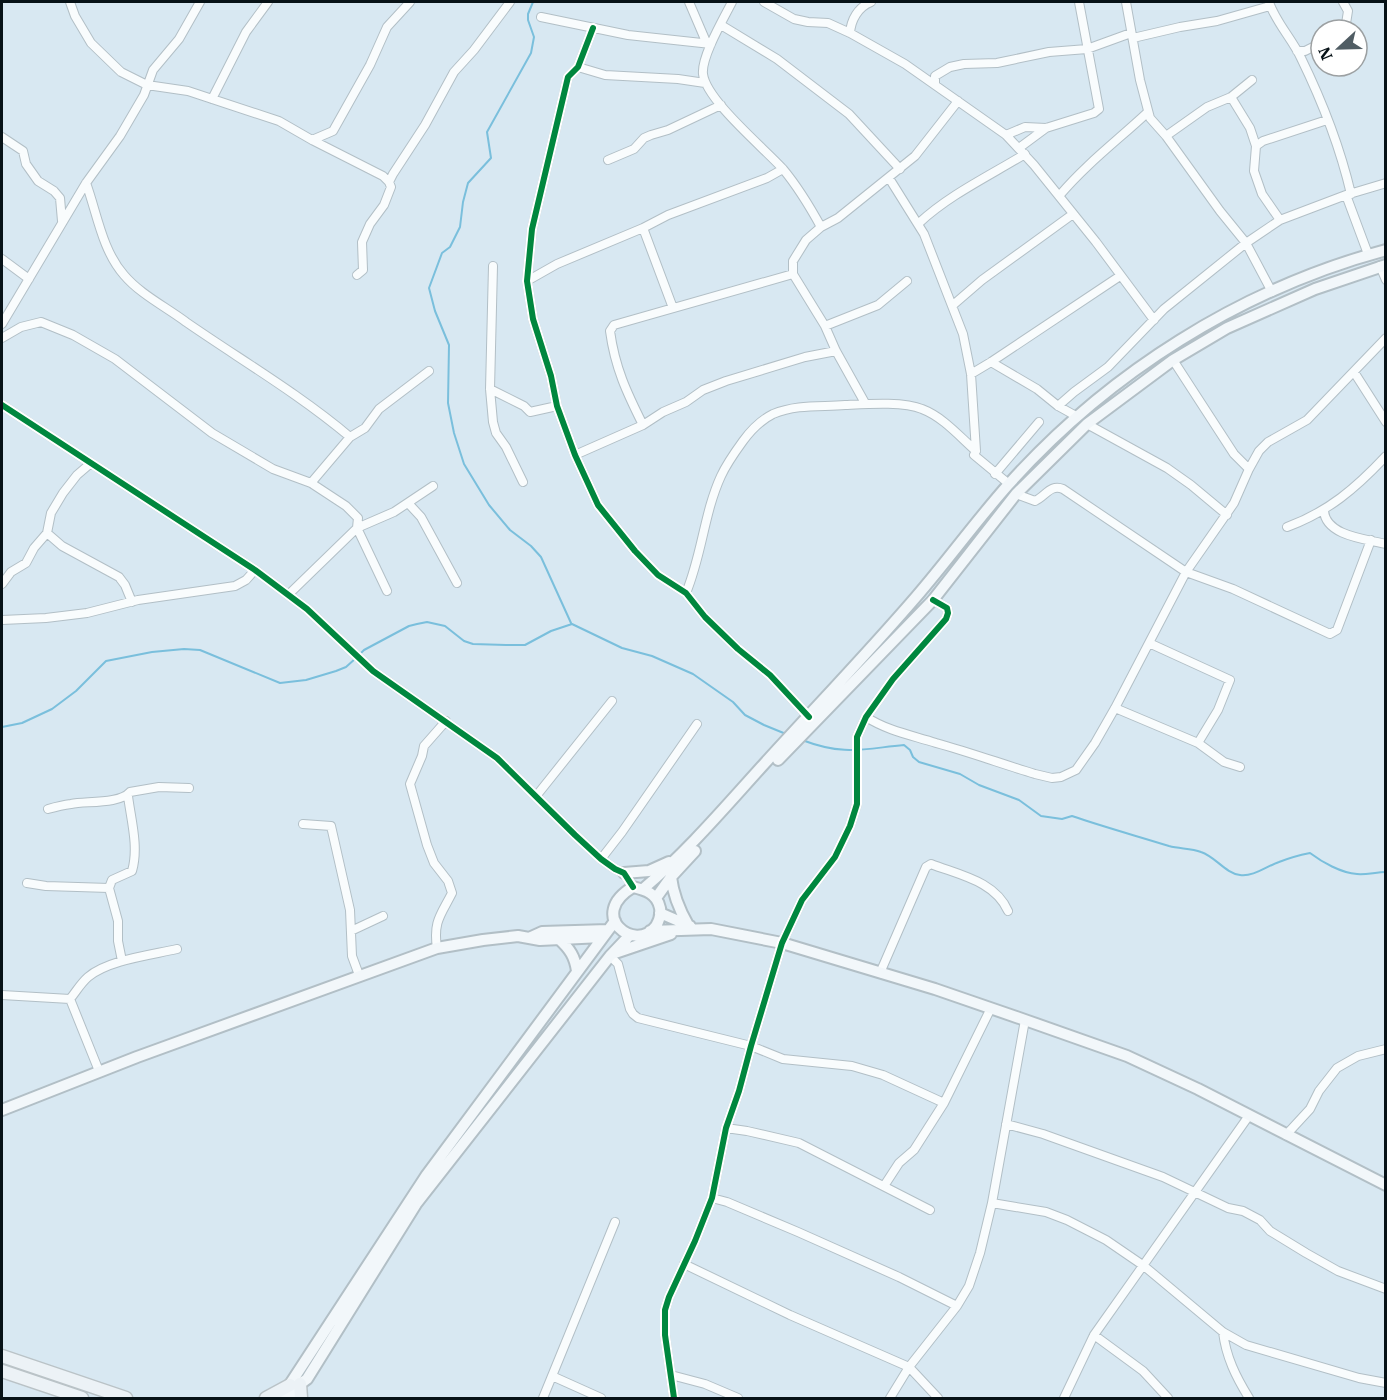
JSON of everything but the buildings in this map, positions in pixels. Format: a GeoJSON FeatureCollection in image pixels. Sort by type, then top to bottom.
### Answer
{"type":"FeatureCollection","features":[{"type":"Feature","properties":{"kind":"main road"},"geometry":{"type":"LineString","coordinates":[[281,1398],[295,1384],[426,1176],[608,929],[614,903],[621,893],[638,888],[680,856],[786,746],[919,593],[1009,484],[1076,416],[1152,357],[1191,333],[1272,292],[1345,261],[1386,250]]}},
{"type":"Feature","properties":{"kind":"main road"},"geometry":{"type":"LineString","coordinates":[[810,720],[933,600],[1016,494],[1087,424],[1173,360],[1238,323],[1315,289],[1383,265]]}},
{"type":"Feature","properties":{"kind":"main road"},"geometry":{"type":"LineString","coordinates":[[656,898],[671,877],[786,746]]}},
{"type":"Feature","properties":{"kind":"main road"},"geometry":{"type":"LineString","coordinates":[[624,873],[649,871],[680,856]]}},
{"type":"Feature","properties":{"kind":"main road"},"geometry":{"type":"LineString","coordinates":[[671,877],[673,890],[689,928]]}},
{"type":"Feature","properties":{"kind":"main road"},"geometry":{"type":"LineString","coordinates":[[638,888],[656,898],[660,913],[657,923],[650,931]]}},
{"type":"Feature","properties":{"kind":"main road"},"geometry":{"type":"LineString","coordinates":[[660,913],[689,928]]}},
{"type":"Feature","properties":{"kind":"main road"},"geometry":{"type":"LineString","coordinates":[[531,937],[542,932],[608,929],[621,930],[630,935],[640,935],[650,931],[689,928],[711,929],[782,943],[991,1008],[1127,1056],[1198,1089],[1248,1117],[1386,1185]]}},
{"type":"Feature","properties":{"kind":"main road"},"geometry":{"type":"LineString","coordinates":[[611,955],[689,928]]}},
{"type":"Feature","properties":{"kind":"main road"},"geometry":{"type":"LineString","coordinates":[[2,1110],[99,1071],[438,948],[518,936],[540,940],[559,939],[608,929]]}},
{"type":"Feature","properties":{"kind":"main road"},"geometry":{"type":"LineString","coordinates":[[266,1398],[307,1378],[416,1204],[611,955],[630,935]]}},
{"type":"Feature","properties":{"kind":"main road"},"geometry":{"type":"LineString","coordinates":[[559,939],[570,950],[577,971]]}},
{"type":"Feature","properties":{"kind":"main road"},"geometry":{"type":"LineString","coordinates":[[2,1356],[126,1398]]}},
{"type":"Feature","properties":{"kind":"main road"},"geometry":{"type":"LineString","coordinates":[[2,1371],[82,1398]]}},
{"type":"Feature","properties":{"kind":"main road"},"geometry":{"type":"LineString","coordinates":[[292,1398],[295,1384]]}},
{"type":"Feature","properties":{"kind":"main road"},"geometry":{"type":"LineString","coordinates":[[295,1384],[301,1398]]}},
{"type":"Feature","properties":{"kind":"street"},"geometry":{"type":"LineString","coordinates":[[70,2],[75,16],[91,43],[121,72],[147,85],[175,88],[279,121],[386,179],[392,187],[362,242],[363,270],[357,275]]}},
{"type":"Feature","properties":{"kind":"street"},"geometry":{"type":"LineString","coordinates":[[2,324],[86,183],[120,136],[144,95],[153,70],[179,39],[200,2]]}},
{"type":"Feature","properties":{"kind":"street"},"geometry":{"type":"LineString","coordinates":[[212,99],[246,32],[268,2]]}},
{"type":"Feature","properties":{"kind":"street"},"geometry":{"type":"LineString","coordinates":[[312,140],[333,131],[370,65],[387,27],[410,2]]}},
{"type":"Feature","properties":{"kind":"street"},"geometry":{"type":"LineString","coordinates":[[386,179],[393,174],[425,125],[453,72],[474,50],[510,2]]}},
{"type":"Feature","properties":{"kind":"street"},"geometry":{"type":"LineString","coordinates":[[689,2],[709,44]]}},
{"type":"Feature","properties":{"kind":"street"},"geometry":{"type":"LineString","coordinates":[[732,2],[709,44],[703,67],[705,83],[721,105],[783,169],[798,188],[821,227]]}},
{"type":"Feature","properties":{"kind":"street"},"geometry":{"type":"LineString","coordinates":[[764,2],[794,19],[828,23],[850,33],[935,83],[1006,135],[1022,151],[1107,255],[1154,320]]}},
{"type":"Feature","properties":{"kind":"street"},"geometry":{"type":"LineString","coordinates":[[1006,135],[1025,128],[1046,128],[1094,113],[1099,109],[1079,2]]}},
{"type":"Feature","properties":{"kind":"street"},"geometry":{"type":"LineString","coordinates":[[1126,2],[1140,80],[1150,118],[1246,243],[1272,292]]}},
{"type":"Feature","properties":{"kind":"street"},"geometry":{"type":"LineString","coordinates":[[1343,2],[1348,12],[1347,18]]}},
{"type":"Feature","properties":{"kind":"street"},"geometry":{"type":"LineString","coordinates":[[850,33],[851,22],[866,3]]}},
{"type":"Feature","properties":{"kind":"street"},"geometry":{"type":"LineString","coordinates":[[935,83],[935,76],[939,72],[964,64],[997,63],[1049,52],[1087,49],[1132,36],[1217,21],[1270,4],[1301,53],[1344,163],[1348,194],[1368,254]]}},
{"type":"Feature","properties":{"kind":"street"},"geometry":{"type":"LineString","coordinates":[[541,17],[628,35],[709,44]]}},
{"type":"Feature","properties":{"kind":"street"},"geometry":{"type":"LineString","coordinates":[[721,25],[777,59],[849,114],[900,169]]}},
{"type":"Feature","properties":{"kind":"street"},"geometry":{"type":"LineString","coordinates":[[593,28],[578,67],[568,77],[532,229],[527,281],[533,319],[551,376],[557,406],[575,455],[598,505],[612,524],[658,575],[686,593],[705,617],[738,649],[770,675],[810,720]]}},
{"type":"Feature","properties":{"kind":"street"},"geometry":{"type":"LineString","coordinates":[[1301,53],[1309,49]]}},
{"type":"Feature","properties":{"kind":"street"},"geometry":{"type":"LineString","coordinates":[[578,67],[605,75],[678,79],[705,83]]}},
{"type":"Feature","properties":{"kind":"street"},"geometry":{"type":"LineString","coordinates":[[1166,136],[1207,107],[1231,97],[1252,80]]}},
{"type":"Feature","properties":{"kind":"street"},"geometry":{"type":"LineString","coordinates":[[1231,97],[1250,128],[1256,146],[1254,171],[1262,194],[1280,220]]}},
{"type":"Feature","properties":{"kind":"street"},"geometry":{"type":"LineString","coordinates":[[865,403],[825,326],[793,274],[794,261],[806,240],[821,227],[838,218],[915,156],[958,101]]}},
{"type":"Feature","properties":{"kind":"street"},"geometry":{"type":"LineString","coordinates":[[608,160],[634,149],[644,138],[668,130],[721,105]]}},
{"type":"Feature","properties":{"kind":"street"},"geometry":{"type":"LineString","coordinates":[[1059,196],[1097,155],[1148,112]]}},
{"type":"Feature","properties":{"kind":"street"},"geometry":{"type":"LineString","coordinates":[[1256,146],[1263,141],[1327,120]]}},
{"type":"Feature","properties":{"kind":"street"},"geometry":{"type":"LineString","coordinates":[[919,223],[930,213],[1022,151],[1046,128]]}},
{"type":"Feature","properties":{"kind":"street"},"geometry":{"type":"LineString","coordinates":[[2,137],[24,151],[26,164],[38,181],[54,191],[60,198],[62,223]]}},
{"type":"Feature","properties":{"kind":"street"},"geometry":{"type":"LineString","coordinates":[[527,281],[557,264],[668,215],[767,178],[783,169]]}},
{"type":"Feature","properties":{"kind":"street"},"geometry":{"type":"LineString","coordinates":[[889,178],[919,223],[963,334],[971,374],[976,451],[974,455],[1009,484]]}},
{"type":"Feature","properties":{"kind":"street"},"geometry":{"type":"LineString","coordinates":[[86,183],[102,235],[112,256],[128,279],[196,329],[321,412],[350,437]]}},
{"type":"Feature","properties":{"kind":"street"},"geometry":{"type":"LineString","coordinates":[[1058,406],[1108,367],[1174,300],[1246,243],[1280,220],[1348,194],[1386,183]]}},
{"type":"Feature","properties":{"kind":"street"},"geometry":{"type":"LineString","coordinates":[[953,305],[988,275],[1073,214]]}},
{"type":"Feature","properties":{"kind":"street"},"geometry":{"type":"LineString","coordinates":[[643,228],[673,308]]}},
{"type":"Feature","properties":{"kind":"street"},"geometry":{"type":"LineString","coordinates":[[2,259],[29,279]]}},
{"type":"Feature","properties":{"kind":"street"},"geometry":{"type":"LineString","coordinates":[[1383,265],[1386,280]]}},
{"type":"Feature","properties":{"kind":"street"},"geometry":{"type":"LineString","coordinates":[[493,266],[490,389],[493,422],[496,434],[506,447],[523,482]]}},
{"type":"Feature","properties":{"kind":"street"},"geometry":{"type":"LineString","coordinates":[[643,425],[621,381],[613,357],[610,331],[614,325],[793,274]]}},
{"type":"Feature","properties":{"kind":"street"},"geometry":{"type":"LineString","coordinates":[[971,374],[1120,276]]}},
{"type":"Feature","properties":{"kind":"street"},"geometry":{"type":"LineString","coordinates":[[825,326],[878,304],[907,281]]}},
{"type":"Feature","properties":{"kind":"street"},"geometry":{"type":"LineString","coordinates":[[2,338],[11,331],[30,323],[41,322],[64,331],[115,359],[212,433],[273,469],[312,483],[352,511],[358,518],[357,528],[387,591]]}},
{"type":"Feature","properties":{"kind":"street"},"geometry":{"type":"LineString","coordinates":[[866,717],[905,735],[935,742],[1024,771],[1052,778],[1067,775],[1076,770],[1095,743],[1186,572],[1227,514],[1259,451],[1268,442],[1307,420],[1386,338]]}},
{"type":"Feature","properties":{"kind":"street"},"geometry":{"type":"LineString","coordinates":[[575,455],[643,425],[703,390],[805,357],[836,351]]}},
{"type":"Feature","properties":{"kind":"street"},"geometry":{"type":"LineString","coordinates":[[1173,360],[1234,454],[1249,469]]}},
{"type":"Feature","properties":{"kind":"street"},"geometry":{"type":"LineString","coordinates":[[991,362],[1037,389],[1058,406],[1076,416]]}},
{"type":"Feature","properties":{"kind":"street"},"geometry":{"type":"LineString","coordinates":[[312,483],[350,437],[365,428],[388,400],[429,371]]}},
{"type":"Feature","properties":{"kind":"street"},"geometry":{"type":"LineString","coordinates":[[1354,372],[1386,422]]}},
{"type":"Feature","properties":{"kind":"street"},"geometry":{"type":"LineString","coordinates":[[490,389],[524,406],[530,412],[557,406]]}},
{"type":"Feature","properties":{"kind":"street"},"geometry":{"type":"LineString","coordinates":[[686,593],[694,575],[720,477],[734,453],[755,427],[773,414],[797,407],[865,403],[920,407],[937,417],[976,451]]}},
{"type":"Feature","properties":{"kind":"street"},"geometry":{"type":"LineString","coordinates":[[2,405],[255,570],[307,609],[373,671],[497,758],[601,859],[624,873],[638,888]]}},
{"type":"Feature","properties":{"kind":"street"},"geometry":{"type":"LineString","coordinates":[[995,474],[1039,422]]}},
{"type":"Feature","properties":{"kind":"street"},"geometry":{"type":"LineString","coordinates":[[1087,424],[1167,468],[1191,484],[1227,514]]}},
{"type":"Feature","properties":{"kind":"street"},"geometry":{"type":"LineString","coordinates":[[1287,527],[1324,511],[1348,493],[1386,456]]}},
{"type":"Feature","properties":{"kind":"street"},"geometry":{"type":"LineString","coordinates":[[77,476],[83,458]]}},
{"type":"Feature","properties":{"kind":"street"},"geometry":{"type":"LineString","coordinates":[[2,584],[11,572],[26,563],[34,548],[47,533],[51,513],[77,476],[91,463]]}},
{"type":"Feature","properties":{"kind":"street"},"geometry":{"type":"LineString","coordinates":[[288,595],[357,528],[408,503],[433,486]]}},
{"type":"Feature","properties":{"kind":"street"},"geometry":{"type":"LineString","coordinates":[[1016,494],[1035,501],[1057,486],[1186,572],[1233,589],[1330,634],[1337,630],[1371,540]]}},
{"type":"Feature","properties":{"kind":"street"},"geometry":{"type":"LineString","coordinates":[[408,503],[420,518],[457,583]]}},
{"type":"Feature","properties":{"kind":"street"},"geometry":{"type":"LineString","coordinates":[[1324,511],[1325,518],[1333,527],[1386,544]]}},
{"type":"Feature","properties":{"kind":"street"},"geometry":{"type":"LineString","coordinates":[[47,533],[62,546],[119,578],[125,585],[132,602]]}},
{"type":"Feature","properties":{"kind":"street"},"geometry":{"type":"LineString","coordinates":[[2,620],[87,613],[132,602],[235,586],[246,580],[255,570]]}},
{"type":"Feature","properties":{"kind":"street"},"geometry":{"type":"LineString","coordinates":[[674,1398],[665,1335],[665,1310],[712,1198],[726,1128],[782,943],[802,900],[835,857],[850,826],[856,804],[857,736],[866,717],[893,679],[946,619],[947,608],[933,600]]}},
{"type":"Feature","properties":{"kind":"street"},"geometry":{"type":"LineString","coordinates":[[1149,643],[1230,680],[1218,710],[1198,743]]}},
{"type":"Feature","properties":{"kind":"street"},"geometry":{"type":"LineString","coordinates":[[537,795],[612,701]]}},
{"type":"Feature","properties":{"kind":"street"},"geometry":{"type":"LineString","coordinates":[[1114,708],[1198,743],[1224,762],[1240,767]]}},
{"type":"Feature","properties":{"kind":"street"},"geometry":{"type":"LineString","coordinates":[[438,948],[435,933],[441,910],[452,893],[448,881],[434,863],[426,845],[410,784],[424,746],[446,721]]}},
{"type":"Feature","properties":{"kind":"street"},"geometry":{"type":"LineString","coordinates":[[601,859],[697,724]]}},
{"type":"Feature","properties":{"kind":"street"},"geometry":{"type":"LineString","coordinates":[[48,809],[73,803],[89,803],[128,796],[130,792],[159,787],[189,788]]}},
{"type":"Feature","properties":{"kind":"street"},"geometry":{"type":"LineString","coordinates":[[122,961],[118,941],[118,921],[109,888],[112,880],[132,871],[135,862],[136,851],[128,796]]}},
{"type":"Feature","properties":{"kind":"street"},"geometry":{"type":"LineString","coordinates":[[303,824],[331,826],[350,910],[352,956],[359,975]]}},
{"type":"Feature","properties":{"kind":"street"},"geometry":{"type":"LineString","coordinates":[[880,973],[928,865],[931,864],[972,878],[997,894],[1005,903],[1008,911]]}},
{"type":"Feature","properties":{"kind":"street"},"geometry":{"type":"LineString","coordinates":[[27,883],[46,886],[109,888]]}},
{"type":"Feature","properties":{"kind":"street"},"geometry":{"type":"LineString","coordinates":[[351,931],[383,916]]}},
{"type":"Feature","properties":{"kind":"street"},"geometry":{"type":"LineString","coordinates":[[70,999],[79,985],[90,975],[122,961],[177,949]]}},
{"type":"Feature","properties":{"kind":"street"},"geometry":{"type":"LineString","coordinates":[[611,955],[618,964],[630,1009],[638,1018],[750,1046],[783,1059],[852,1066],[883,1075],[944,1103]]}},
{"type":"Feature","properties":{"kind":"street"},"geometry":{"type":"LineString","coordinates":[[2,995],[70,999]]}},
{"type":"Feature","properties":{"kind":"street"},"geometry":{"type":"LineString","coordinates":[[70,999],[99,1071]]}},
{"type":"Feature","properties":{"kind":"street"},"geometry":{"type":"LineString","coordinates":[[884,1186],[899,1163],[914,1150],[944,1103],[991,1008]]}},
{"type":"Feature","properties":{"kind":"street"},"geometry":{"type":"LineString","coordinates":[[890,1398],[909,1367],[957,1306],[972,1275],[992,1203],[1025,1020]]}},
{"type":"Feature","properties":{"kind":"street"},"geometry":{"type":"LineString","coordinates":[[1286,1135],[1310,1109],[1319,1091],[1337,1068],[1358,1056],[1386,1049]]}},
{"type":"Feature","properties":{"kind":"street"},"geometry":{"type":"LineString","coordinates":[[1064,1398],[1094,1335],[1248,1117]]}},
{"type":"Feature","properties":{"kind":"street"},"geometry":{"type":"LineString","coordinates":[[1006,1124],[1042,1134],[1163,1177],[1228,1208],[1251,1215],[1270,1231],[1306,1253],[1338,1270],[1386,1289]]}},
{"type":"Feature","properties":{"kind":"street"},"geometry":{"type":"LineString","coordinates":[[726,1128],[799,1143],[930,1210]]}},
{"type":"Feature","properties":{"kind":"street"},"geometry":{"type":"LineString","coordinates":[[712,1198],[798,1232],[899,1277],[957,1306]]}},
{"type":"Feature","properties":{"kind":"street"},"geometry":{"type":"LineString","coordinates":[[992,1203],[1046,1212],[1106,1240],[1144,1266],[1223,1332],[1258,1349],[1359,1378],[1386,1383]]}},
{"type":"Feature","properties":{"kind":"street"},"geometry":{"type":"LineString","coordinates":[[543,1398],[615,1222]]}},
{"type":"Feature","properties":{"kind":"street"},"geometry":{"type":"LineString","coordinates":[[684,1264],[770,1306],[909,1367],[939,1398]]}},
{"type":"Feature","properties":{"kind":"street"},"geometry":{"type":"LineString","coordinates":[[1223,1332],[1225,1348],[1235,1374],[1249,1398]]}},
{"type":"Feature","properties":{"kind":"street"},"geometry":{"type":"LineString","coordinates":[[1094,1335],[1143,1371],[1168,1398]]}},
{"type":"Feature","properties":{"kind":"street"},"geometry":{"type":"LineString","coordinates":[[671,1375],[705,1384],[738,1398]]}},
{"type":"Feature","properties":{"kind":"street"},"geometry":{"type":"LineString","coordinates":[[552,1376],[601,1398]]}},
{"type":"Feature","properties":{"kind":"waterway"},"geometry":{"type":"LineString","coordinates":[[533,2],[528,14],[534,37],[531,53],[487,132],[491,158],[468,183],[460,227],[450,247],[442,253],[429,288],[435,311],[449,345],[448,403],[454,433],[464,464],[489,505],[510,530],[541,557],[571,623]]}},
{"type":"Feature","properties":{"kind":"waterway"},"geometry":{"type":"LineString","coordinates":[[360,654],[409,626],[427,622],[445,626],[464,641],[473,644],[506,645],[525,645],[551,631],[572,624],[622,648],[652,656],[693,674],[733,702],[745,715],[786,734]]}},
{"type":"Feature","properties":{"kind":"waterway"},"geometry":{"type":"LineString","coordinates":[[2,727],[22,723],[52,709],[76,691],[106,661],[152,652],[200,650],[280,683],[306,680],[336,671],[346,667],[356,658]]}},
{"type":"Feature","properties":{"kind":"waterway"},"geometry":{"type":"LineString","coordinates":[[802,740],[842,750],[904,745],[919,762],[960,774],[979,785],[1019,800],[1041,816],[1062,819],[1072,816],[1169,846],[1197,851],[1211,857],[1235,874],[1255,873],[1310,853],[1345,872],[1364,874],[1386,872]]}},
{"type":"Feature","properties":{"kind":"cycle path"},"geometry":{"type":"LineString","coordinates":[[593,28],[578,67],[568,77],[532,229],[527,281],[533,319],[551,376],[557,406],[575,455],[598,505],[635,551],[658,575],[686,593],[705,617],[738,649],[770,675],[809,717]]}},
{"type":"Feature","properties":{"kind":"cycle path"},"geometry":{"type":"LineString","coordinates":[[2,405],[255,570],[307,609],[373,671],[497,758],[601,859],[624,873],[633,887]]}},
{"type":"Feature","properties":{"kind":"cycle path"},"geometry":{"type":"LineString","coordinates":[[674,1398],[665,1335],[665,1310],[712,1198],[726,1128],[782,943],[802,900],[835,857],[850,826],[857,804],[857,737],[866,717],[893,679],[946,619],[947,608],[933,600]]}}]}
